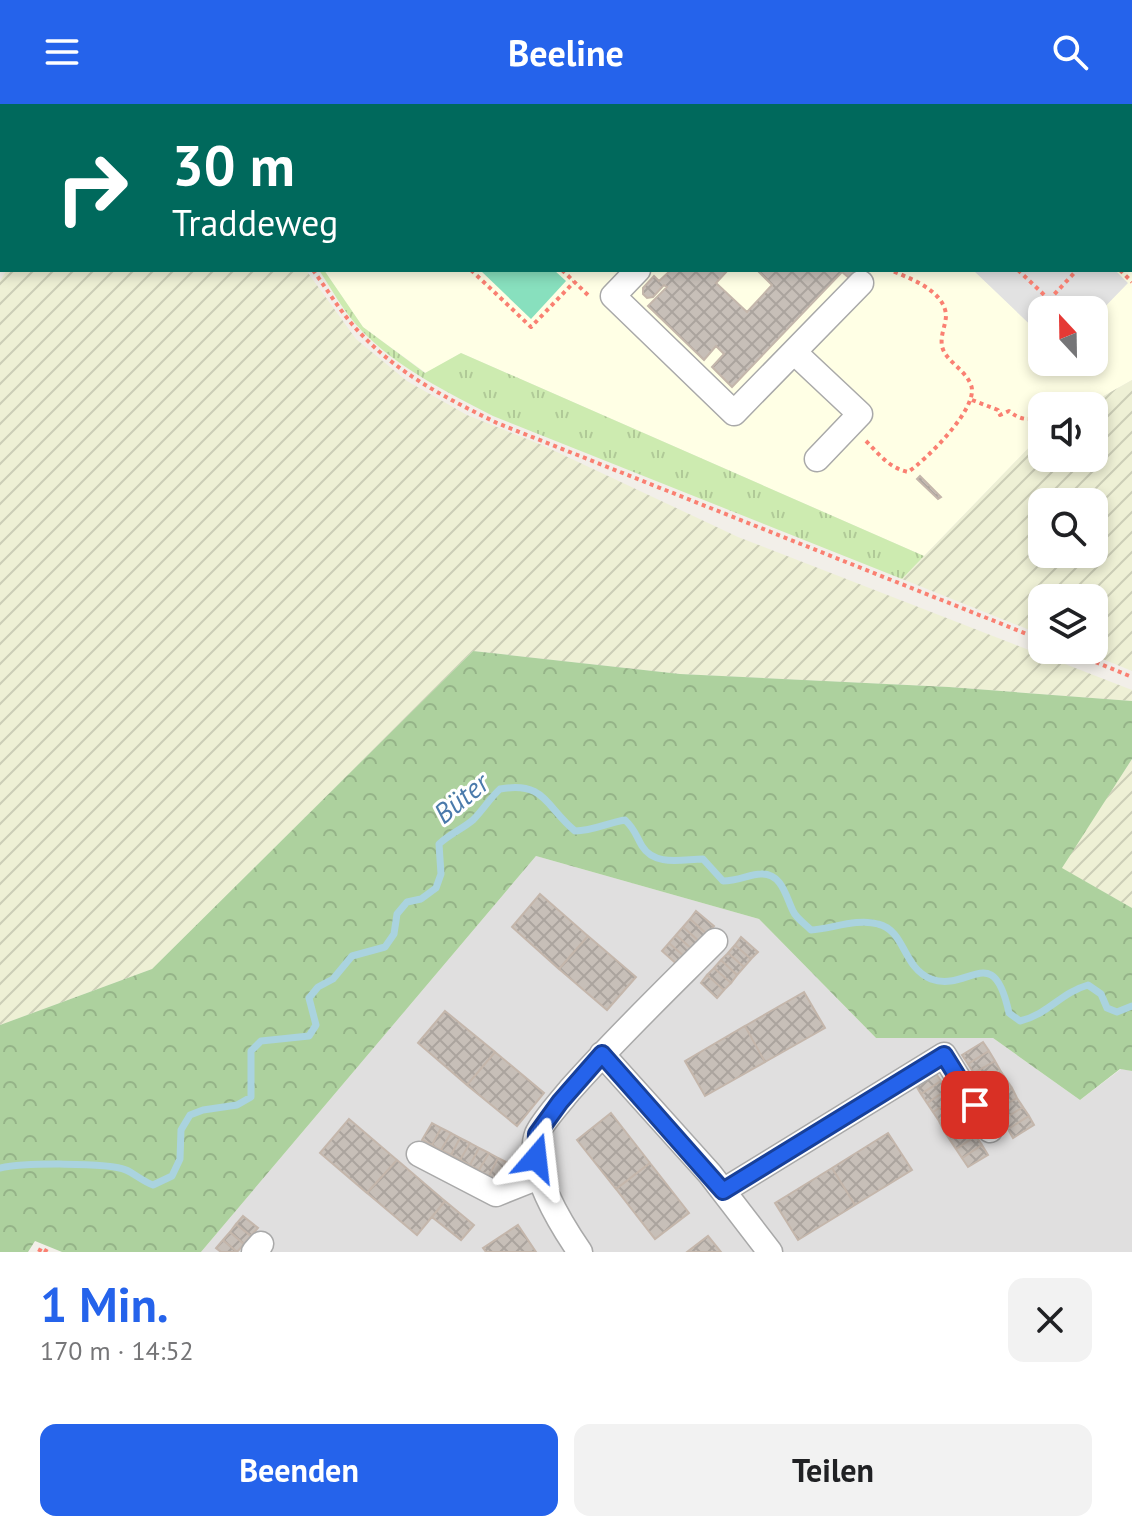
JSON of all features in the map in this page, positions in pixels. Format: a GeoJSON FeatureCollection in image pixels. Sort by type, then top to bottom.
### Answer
{"type":"FeatureCollection","features":[{"type":"Feature","properties":{"kind":"street"},"geometry":{"type":"LineString","coordinates":[[636,272],[613,296],[734,413],[861,283]]}},
{"type":"Feature","properties":{"kind":"street"},"geometry":{"type":"LineString","coordinates":[[794,352],[860,414],[817,459]]}},
{"type":"Feature","properties":{"kind":"street"},"geometry":{"type":"LineString","coordinates":[[580,1252],[557,1218],[541,1176],[536,1158],[537,1134],[602,1054],[715,941]]}},
{"type":"Feature","properties":{"kind":"street"},"geometry":{"type":"LineString","coordinates":[[602,1054],[723,1191],[770,1252]]}},
{"type":"Feature","properties":{"kind":"street"},"geometry":{"type":"LineString","coordinates":[[723,1191],[944,1055],[990,1130]]}},
{"type":"Feature","properties":{"kind":"street"},"geometry":{"type":"LineString","coordinates":[[419,1154],[496,1194],[541,1176]]}},
{"type":"Feature","properties":{"kind":"path"},"geometry":{"type":"LineString","coordinates":[[314,272],[361,334],[411,377],[440,396],[497,423],[1028,634]]}},
{"type":"Feature","properties":{"kind":"path"},"geometry":{"type":"LineString","coordinates":[[473,272],[531,327],[574,282],[564,272]]}},
{"type":"Feature","properties":{"kind":"path"},"geometry":{"type":"LineString","coordinates":[[851,424],[888,463],[897,470],[908,472],[945,437],[972,400],[971,383],[942,348],[941,334],[946,314],[941,303],[929,289],[894,272]]}},
{"type":"Feature","properties":{"kind":"path"},"geometry":{"type":"LineString","coordinates":[[1020,272],[1045,296]]}},
{"type":"Feature","properties":{"kind":"path"},"geometry":{"type":"LineString","coordinates":[[1053,296],[1075,272]]}},
{"type":"Feature","properties":{"kind":"path"},"geometry":{"type":"LineString","coordinates":[[972,400],[998,410],[1000,415],[1009,411],[1018,418],[1028,420]]}},
{"type":"Feature","properties":{"kind":"path"},"geometry":{"type":"LineString","coordinates":[[1100,664],[1132,677]]}},
{"type":"Feature","properties":{"kind":"path"},"geometry":{"type":"LineString","coordinates":[[39,1252],[41,1248],[48,1252]]}},
{"type":"Feature","properties":{"kind":"shaded area"},"geometry":{"type":"Polygon","coordinates":[[[6,272],[307,272],[356,339],[407,381],[467,415],[542,445],[738,537],[1028,650],[1028,664],[1065,664],[1132,690],[1132,701],[949,687],[680,674],[473,651],[152,969],[0,1025],[0,281],[6,272]]]}},
{"type":"Feature","properties":{"kind":"shaded area"},"geometry":{"type":"Polygon","coordinates":[[[325,272],[1132,272],[1132,380],[1108,394],[1028,392],[1028,448],[924,556],[461,353],[426,373],[363,327],[325,272]]]}},
{"type":"Feature","properties":{"kind":"shaded area"},"geometry":{"type":"Polygon","coordinates":[[[975,272],[1117,272],[1128,283],[1108,304],[1108,296],[1028,296],[1028,323],[975,272]]]}},
{"type":"Feature","properties":{"kind":"shaded area"},"geometry":{"type":"Polygon","coordinates":[[[1132,380],[1132,671],[1108,661],[1108,584],[1028,584],[1028,629],[902,579],[1028,448],[1028,472],[1108,472],[1108,394],[1132,380]]]}},
{"type":"Feature","properties":{"kind":"shaded area"},"geometry":{"type":"Polygon","coordinates":[[[1132,759],[1132,908],[1061,868],[1132,759]]]}},
{"type":"Feature","properties":{"kind":"shaded area"},"geometry":{"type":"Polygon","coordinates":[[[536,856],[759,919],[876,1038],[993,1038],[1080,1100],[1121,1069],[1132,1071],[1132,1252],[201,1252],[536,856]]]}},
{"type":"Feature","properties":{"kind":"green space"},"geometry":{"type":"Polygon","coordinates":[[[320,272],[325,272],[363,327],[425,373],[461,353],[924,556],[902,579],[493,416],[424,379],[392,357],[362,331],[320,272]]]}},
{"type":"Feature","properties":{"kind":"green space"},"geometry":{"type":"Polygon","coordinates":[[[482,272],[556,272],[566,281],[531,319],[482,272]]]}},
{"type":"Feature","properties":{"kind":"green space"},"geometry":{"type":"Polygon","coordinates":[[[473,651],[680,674],[949,687],[1132,701],[1132,759],[1062,868],[1132,908],[1132,1071],[1120,1069],[1080,1100],[993,1038],[876,1038],[759,919],[536,856],[201,1252],[62,1252],[35,1241],[28,1252],[0,1252],[0,1025],[152,969],[473,651]]]}},
{"type":"Feature","properties":{"kind":"building"},"geometry":{"type":"Polygon","coordinates":[[[669,272],[726,272],[716,283],[747,312],[772,285],[759,272],[842,272],[732,387],[712,367],[724,354],[716,346],[704,360],[648,306],[667,287],[664,285],[653,297],[647,298],[643,288],[654,276],[659,281],[669,272]]]}},
{"type":"Feature","properties":{"kind":"building"},"geometry":{"type":"Polygon","coordinates":[[[842,272],[864,272],[855,283],[842,272]]]}},
{"type":"Feature","properties":{"kind":"building"},"geometry":{"type":"Polygon","coordinates":[[[920,476],[941,497],[938,499],[917,479],[920,476]]]}},
{"type":"Feature","properties":{"kind":"building"},"geometry":{"type":"Polygon","coordinates":[[[540,894],[588,936],[559,969],[512,927],[540,894]]]}},
{"type":"Feature","properties":{"kind":"building"},"geometry":{"type":"Polygon","coordinates":[[[696,911],[714,926],[707,934],[690,919],[696,911]]]}},
{"type":"Feature","properties":{"kind":"building"},"geometry":{"type":"Polygon","coordinates":[[[690,919],[707,934],[700,942],[683,927],[690,919]]]}},
{"type":"Feature","properties":{"kind":"building"},"geometry":{"type":"Polygon","coordinates":[[[683,927],[700,942],[693,950],[676,935],[683,927]]]}},
{"type":"Feature","properties":{"kind":"building"},"geometry":{"type":"Polygon","coordinates":[[[676,935],[693,950],[686,958],[669,943],[676,935]]]}},
{"type":"Feature","properties":{"kind":"building"},"geometry":{"type":"Polygon","coordinates":[[[588,936],[636,977],[607,1010],[559,969],[588,936]]]}},
{"type":"Feature","properties":{"kind":"building"},"geometry":{"type":"Polygon","coordinates":[[[741,937],[758,952],[751,959],[735,945],[741,937]]]}},
{"type":"Feature","properties":{"kind":"building"},"geometry":{"type":"Polygon","coordinates":[[[669,943],[686,958],[679,966],[662,951],[669,943]]]}},
{"type":"Feature","properties":{"kind":"building"},"geometry":{"type":"Polygon","coordinates":[[[735,945],[751,959],[744,967],[728,953],[735,945]]]}},
{"type":"Feature","properties":{"kind":"building"},"geometry":{"type":"Polygon","coordinates":[[[728,953],[744,967],[737,975],[721,960],[728,953]]]}},
{"type":"Feature","properties":{"kind":"building"},"geometry":{"type":"Polygon","coordinates":[[[721,960],[737,975],[731,983],[714,968],[721,960]]]}},
{"type":"Feature","properties":{"kind":"building"},"geometry":{"type":"Polygon","coordinates":[[[714,968],[731,983],[724,990],[707,975],[714,968]]]}},
{"type":"Feature","properties":{"kind":"building"},"geometry":{"type":"Polygon","coordinates":[[[707,975],[724,990],[717,998],[701,983],[707,975]]]}},
{"type":"Feature","properties":{"kind":"building"},"geometry":{"type":"Polygon","coordinates":[[[804,992],[825,1028],[765,1062],[745,1026],[804,992]]]}},
{"type":"Feature","properties":{"kind":"building"},"geometry":{"type":"Polygon","coordinates":[[[445,1011],[495,1052],[467,1085],[418,1043],[445,1011]]]}},
{"type":"Feature","properties":{"kind":"building"},"geometry":{"type":"Polygon","coordinates":[[[745,1026],[765,1062],[705,1096],[685,1061],[745,1026]]]}},
{"type":"Feature","properties":{"kind":"building"},"geometry":{"type":"Polygon","coordinates":[[[983,1042],[989,1051],[968,1064],[962,1055],[983,1042]]]}},
{"type":"Feature","properties":{"kind":"building"},"geometry":{"type":"Polygon","coordinates":[[[989,1051],[995,1061],[974,1073],[968,1064],[989,1051]]]}},
{"type":"Feature","properties":{"kind":"building"},"geometry":{"type":"Polygon","coordinates":[[[495,1052],[544,1093],[517,1126],[467,1085],[495,1052]]]}},
{"type":"Feature","properties":{"kind":"building"},"geometry":{"type":"Polygon","coordinates":[[[995,1061],[1000,1070],[979,1083],[974,1073],[995,1061]]]}},
{"type":"Feature","properties":{"kind":"building"},"geometry":{"type":"Polygon","coordinates":[[[1000,1070],[1006,1079],[985,1092],[979,1083],[1000,1070]]]}},
{"type":"Feature","properties":{"kind":"building"},"geometry":{"type":"Polygon","coordinates":[[[935,1072],[941,1081],[921,1094],[915,1084],[935,1072]]]}},
{"type":"Feature","properties":{"kind":"building"},"geometry":{"type":"Polygon","coordinates":[[[1006,1079],[1012,1088],[991,1101],[985,1092],[1006,1079]]]}},
{"type":"Feature","properties":{"kind":"building"},"geometry":{"type":"Polygon","coordinates":[[[941,1081],[947,1090],[927,1103],[921,1094],[941,1081]]]}},
{"type":"Feature","properties":{"kind":"building"},"geometry":{"type":"Polygon","coordinates":[[[1012,1088],[1017,1098],[996,1110],[991,1101],[1012,1088]]]}},
{"type":"Feature","properties":{"kind":"building"},"geometry":{"type":"Polygon","coordinates":[[[947,1090],[953,1099],[933,1112],[927,1103],[947,1090]]]}},
{"type":"Feature","properties":{"kind":"building"},"geometry":{"type":"Polygon","coordinates":[[[1017,1098],[1023,1107],[1002,1120],[996,1110],[1017,1098]]]}},
{"type":"Feature","properties":{"kind":"building"},"geometry":{"type":"Polygon","coordinates":[[[953,1099],[958,1109],[939,1121],[933,1112],[953,1099]]]}},
{"type":"Feature","properties":{"kind":"building"},"geometry":{"type":"Polygon","coordinates":[[[1023,1107],[1029,1116],[1008,1129],[1002,1120],[1023,1107]]]}},
{"type":"Feature","properties":{"kind":"building"},"geometry":{"type":"Polygon","coordinates":[[[958,1109],[964,1118],[944,1131],[939,1121],[958,1109]]]}},
{"type":"Feature","properties":{"kind":"building"},"geometry":{"type":"Polygon","coordinates":[[[611,1113],[650,1163],[616,1189],[577,1140],[611,1113]]]}},
{"type":"Feature","properties":{"kind":"building"},"geometry":{"type":"Polygon","coordinates":[[[1029,1116],[1034,1125],[1013,1138],[1008,1129],[1029,1116]]]}},
{"type":"Feature","properties":{"kind":"building"},"geometry":{"type":"Polygon","coordinates":[[[964,1118],[970,1127],[950,1140],[944,1131],[964,1118]]]}},
{"type":"Feature","properties":{"kind":"building"},"geometry":{"type":"Polygon","coordinates":[[[349,1119],[397,1160],[367,1193],[320,1153],[349,1119]]]}},
{"type":"Feature","properties":{"kind":"building"},"geometry":{"type":"Polygon","coordinates":[[[432,1123],[441,1128],[432,1145],[422,1140],[432,1123]]]}},
{"type":"Feature","properties":{"kind":"building"},"geometry":{"type":"Polygon","coordinates":[[[970,1127],[976,1136],[956,1149],[950,1140],[970,1127]]]}},
{"type":"Feature","properties":{"kind":"building"},"geometry":{"type":"Polygon","coordinates":[[[441,1128],[451,1133],[441,1150],[432,1145],[441,1128]]]}},
{"type":"Feature","properties":{"kind":"building"},"geometry":{"type":"Polygon","coordinates":[[[451,1133],[460,1138],[451,1155],[441,1150],[451,1133]]]}},
{"type":"Feature","properties":{"kind":"building"},"geometry":{"type":"Polygon","coordinates":[[[888,1133],[912,1170],[855,1205],[832,1168],[888,1133]]]}},
{"type":"Feature","properties":{"kind":"building"},"geometry":{"type":"Polygon","coordinates":[[[976,1136],[982,1145],[962,1158],[956,1149],[976,1136]]]}},
{"type":"Feature","properties":{"kind":"building"},"geometry":{"type":"Polygon","coordinates":[[[460,1138],[470,1143],[460,1160],[451,1155],[460,1138]]]}},
{"type":"Feature","properties":{"kind":"building"},"geometry":{"type":"Polygon","coordinates":[[[470,1143],[479,1148],[470,1165],[460,1160],[470,1143]]]}},
{"type":"Feature","properties":{"kind":"building"},"geometry":{"type":"Polygon","coordinates":[[[982,1145],[988,1155],[968,1167],[962,1158],[982,1145]]]}},
{"type":"Feature","properties":{"kind":"building"},"geometry":{"type":"Polygon","coordinates":[[[479,1148],[489,1153],[479,1170],[470,1165],[479,1148]]]}},
{"type":"Feature","properties":{"kind":"building"},"geometry":{"type":"Polygon","coordinates":[[[489,1153],[498,1158],[489,1176],[479,1170],[489,1153]]]}},
{"type":"Feature","properties":{"kind":"building"},"geometry":{"type":"Polygon","coordinates":[[[498,1158],[508,1163],[498,1181],[489,1176],[498,1158]]]}},
{"type":"Feature","properties":{"kind":"building"},"geometry":{"type":"Polygon","coordinates":[[[397,1160],[445,1201],[417,1235],[367,1193],[397,1160]]]}},
{"type":"Feature","properties":{"kind":"building"},"geometry":{"type":"Polygon","coordinates":[[[650,1163],[689,1213],[655,1239],[616,1189],[650,1163]]]}},
{"type":"Feature","properties":{"kind":"building"},"geometry":{"type":"Polygon","coordinates":[[[832,1168],[855,1205],[798,1240],[775,1203],[832,1168]]]}},
{"type":"Feature","properties":{"kind":"building"},"geometry":{"type":"Polygon","coordinates":[[[445,1201],[474,1225],[461,1240],[432,1217],[445,1201]]]}},
{"type":"Feature","properties":{"kind":"building"},"geometry":{"type":"Polygon","coordinates":[[[243,1216],[258,1228],[251,1236],[236,1224],[243,1216]]]}},
{"type":"Feature","properties":{"kind":"building"},"geometry":{"type":"Polygon","coordinates":[[[236,1224],[251,1236],[244,1244],[230,1232],[236,1224]]]}},
{"type":"Feature","properties":{"kind":"building"},"geometry":{"type":"Polygon","coordinates":[[[518,1225],[536,1252],[486,1252],[483,1248],[518,1225]]]}},
{"type":"Feature","properties":{"kind":"building"},"geometry":{"type":"Polygon","coordinates":[[[230,1232],[244,1244],[237,1252],[223,1240],[230,1232]]]}},
{"type":"Feature","properties":{"kind":"building"},"geometry":{"type":"Polygon","coordinates":[[[708,1236],[721,1252],[687,1252],[708,1236]]]}},
{"type":"Feature","properties":{"kind":"building"},"geometry":{"type":"Polygon","coordinates":[[[223,1240],[237,1252],[221,1252],[216,1248],[223,1240]]]}},
{"type":"Feature","properties":{"kind":"waterway","name":"Büter"},"geometry":{"type":"LineString","coordinates":[[0,1168],[44,1164],[117,1167],[153,1185],[172,1176],[180,1159],[181,1130],[190,1115],[237,1105],[251,1097],[251,1051],[261,1041],[309,1036],[316,1025],[309,998],[318,987],[333,979],[352,956],[385,947],[394,934],[397,914],[407,902],[421,899],[436,888],[441,874],[439,844],[473,820],[500,789],[515,787],[536,792],[575,831],[625,820],[642,846],[654,857],[703,859],[723,881],[757,874],[774,877],[794,914],[811,930],[861,922],[878,924],[894,934],[914,966],[931,979],[957,980],[987,973],[995,978],[1003,991],[1009,1013],[1020,1021],[1039,1014],[1088,985],[1101,994],[1107,1008],[1117,1012],[1132,1006]]}},
{"type":"Feature","properties":{"kind":"route"},"geometry":{"type":"LineString","coordinates":[[536,1158],[537,1134],[602,1054],[723,1191],[944,1055],[975,1105]]}}]}
